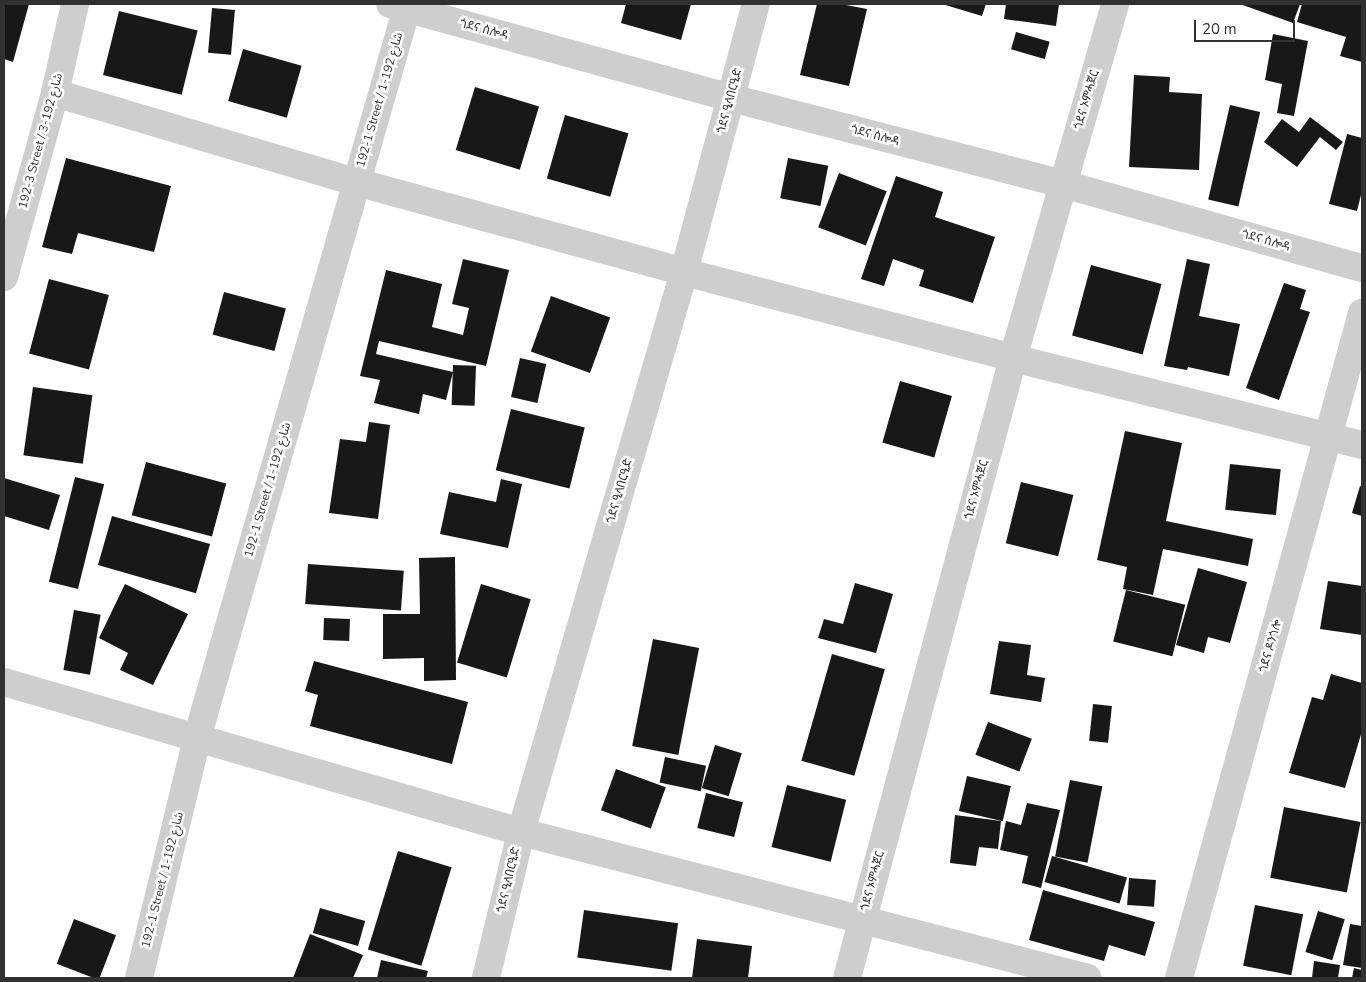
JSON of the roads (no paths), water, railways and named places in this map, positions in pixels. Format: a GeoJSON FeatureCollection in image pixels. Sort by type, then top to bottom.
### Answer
{"type":"FeatureCollection","features":[{"type":"Feature","properties":{"kind":"street","name":"192-3 Street / شارع 192-3"},"geometry":{"type":"LineString","coordinates":[[4,277],[55,93],[75,4]]}},
{"type":"Feature","properties":{"kind":"street","name":"ጎደና ዒላበርዒድ"},"geometry":{"type":"LineString","coordinates":[[486,978],[521,832],[684,272],[756,4]]}},
{"type":"Feature","properties":{"kind":"street","name":"ጎደና ኦምሓጀር"},"geometry":{"type":"LineString","coordinates":[[847,978],[1013,358],[1116,4]]}},
{"type":"Feature","properties":{"kind":"street","name":"ጎደና ሰሎዳ"},"geometry":{"type":"LineString","coordinates":[[401,5],[731,98],[1063,184],[1362,268]]}},
{"type":"Feature","properties":{"kind":"street","name":"192-1 Street / شارع 192-1"},"geometry":{"type":"LineString","coordinates":[[139,978],[197,738],[356,182],[401,5]]}},
{"type":"Feature","properties":{"kind":"street"},"geometry":{"type":"LineString","coordinates":[[55,93],[356,182],[684,272],[1013,358],[1362,445]]}},
{"type":"Feature","properties":{"kind":"street","name":"ጎደና ዶንጎሎ"},"geometry":{"type":"LineString","coordinates":[[1179,978],[1330,436],[1362,313]]}},
{"type":"Feature","properties":{"kind":"street"},"geometry":{"type":"LineString","coordinates":[[4,682],[521,832],[1088,978]]}}]}
